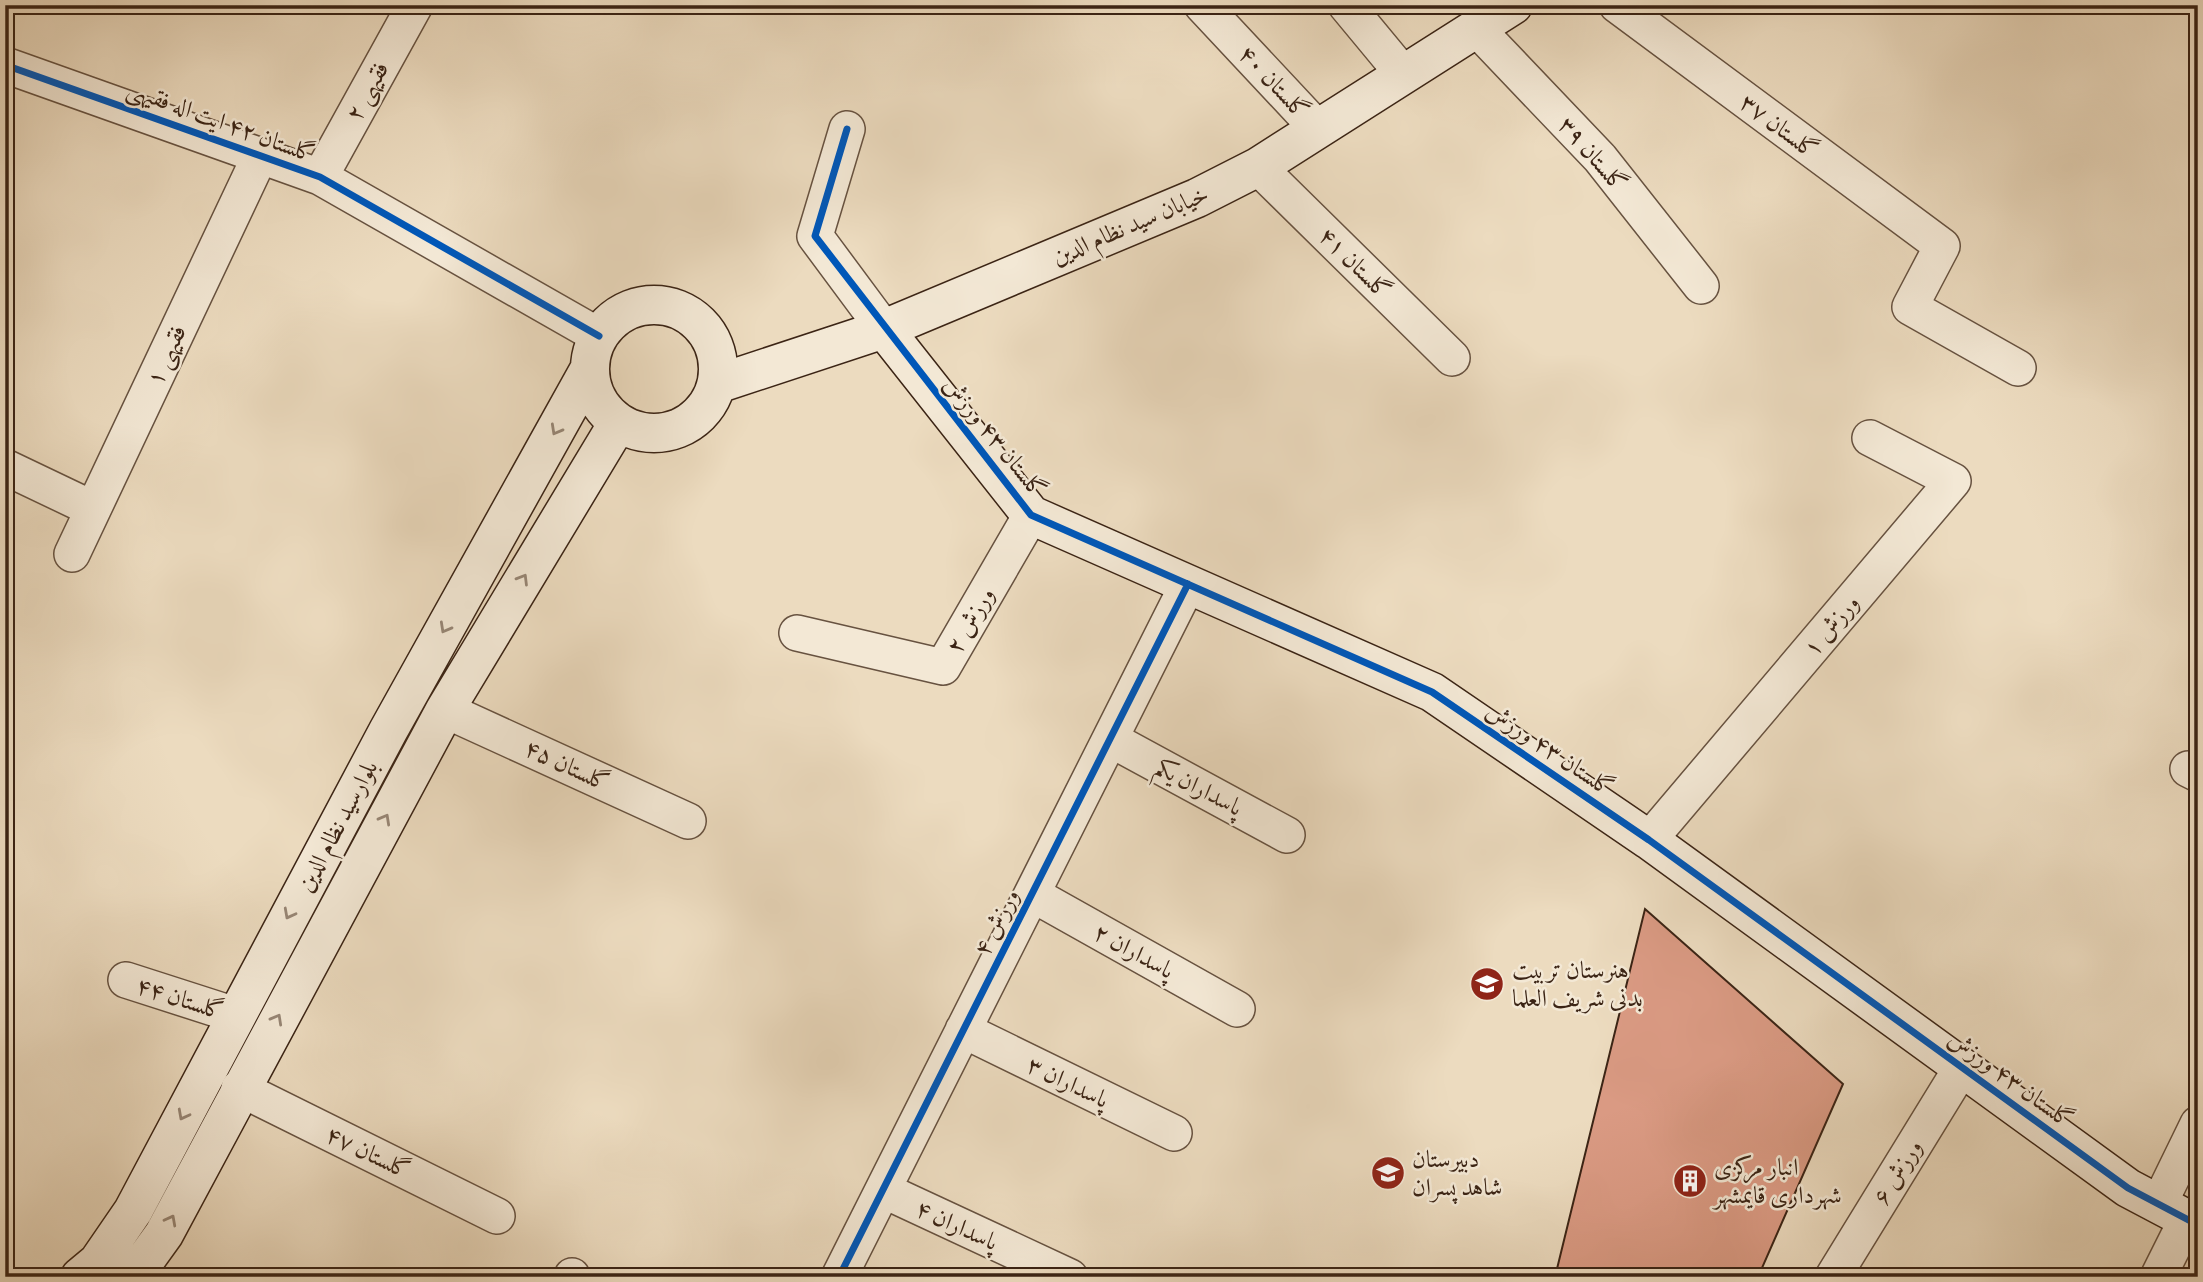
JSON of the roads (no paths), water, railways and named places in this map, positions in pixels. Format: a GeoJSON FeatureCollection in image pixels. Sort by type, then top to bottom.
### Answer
{"type":"FeatureCollection","features":[{"type":"Feature","properties":{"kind":"main road","name":"خیابان سید نظام الدین"},"geometry":{"type":"LineString","coordinates":[[717,384],[884,329],[1197,198],[1258,167],[1513,5]]}},
{"type":"Feature","properties":{"kind":"main road"},"geometry":{"type":"LineString","coordinates":[[648,304],[669,305],[688,313],[703,326],[714,343],[719,363],[717,384],[709,403],[695,419],[678,429],[657,434],[637,432],[618,423],[603,409],[593,391],[594,353],[611,320],[628,309],[648,304]]}},
{"type":"Feature","properties":{"kind":"main road","name":"گلستان ۴۳ ورزش"},"geometry":{"type":"LineString","coordinates":[[884,329],[1031,515],[1432,692],[1649,840],[2128,1188],[2181,1216]]}},
{"type":"Feature","properties":{"kind":"main road","name":"بلوارسید نظام الدین"},"geometry":{"type":"LineString","coordinates":[[80,1277],[98,1262],[133,1212],[235,1015],[594,353]]}},
{"type":"Feature","properties":{"kind":"main road","name":"بلوارسید نظام الدین"},"geometry":{"type":"LineString","coordinates":[[133,1277],[164,1234],[239,1088],[445,710],[618,423]]}},
{"type":"Feature","properties":{"kind":"street","name":"فقیهی ۲"},"geometry":{"type":"LineString","coordinates":[[320,177],[415,5]]}},
{"type":"Feature","properties":{"kind":"street","name":"گلستان ۴۰"},"geometry":{"type":"LineString","coordinates":[[1202,5],[1317,128]]}},
{"type":"Feature","properties":{"kind":"street"},"geometry":{"type":"LineString","coordinates":[[1346,5],[1404,75]]}},
{"type":"Feature","properties":{"kind":"street","name":"گلستان ۳۷"},"geometry":{"type":"LineString","coordinates":[[1617,5],[1942,246],[1910,307],[2018,368]]}},
{"type":"Feature","properties":{"kind":"street","name":"گلستان ۳۹"},"geometry":{"type":"LineString","coordinates":[[1477,29],[1600,158],[1701,286]]}},
{"type":"Feature","properties":{"kind":"street","name":"گلستان ۴۲ ایت اله فقیهی"},"geometry":{"type":"LineString","coordinates":[[5,65],[320,177],[594,353]]}},
{"type":"Feature","properties":{"kind":"street"},"geometry":{"type":"LineString","coordinates":[[847,129],[815,236],[884,329]]}},
{"type":"Feature","properties":{"kind":"street","name":"فقیهی ۱"},"geometry":{"type":"LineString","coordinates":[[72,554],[260,156]]}},
{"type":"Feature","properties":{"kind":"street","name":"گلستان ۴۱"},"geometry":{"type":"LineString","coordinates":[[1258,167],[1452,358]]}},
{"type":"Feature","properties":{"kind":"street","name":"ورزش ۱"},"geometry":{"type":"LineString","coordinates":[[1649,840],[1953,481],[1870,438]]}},
{"type":"Feature","properties":{"kind":"street"},"geometry":{"type":"LineString","coordinates":[[5,467],[93,509]]}},
{"type":"Feature","properties":{"kind":"street","name":"ورزش ۲"},"geometry":{"type":"LineString","coordinates":[[797,633],[943,667],[1031,515]]}},
{"type":"Feature","properties":{"kind":"street","name":"ورزش ۴"},"geometry":{"type":"LineString","coordinates":[[839,1277],[1188,584]]}},
{"type":"Feature","properties":{"kind":"street","name":"گلستان ۴۵"},"geometry":{"type":"LineString","coordinates":[[445,710],[688,821]]}},
{"type":"Feature","properties":{"kind":"street","name":"پاسداران یکم"},"geometry":{"type":"LineString","coordinates":[[1110,739],[1287,835]]}},
{"type":"Feature","properties":{"kind":"street","name":"پاسداران ۲"},"geometry":{"type":"LineString","coordinates":[[1032,894],[1237,1009]]}},
{"type":"Feature","properties":{"kind":"street","name":"گلستان ۴۴"},"geometry":{"type":"LineString","coordinates":[[126,980],[235,1015]]}},
{"type":"Feature","properties":{"kind":"street","name":"پاسداران ۳"},"geometry":{"type":"LineString","coordinates":[[963,1030],[1174,1133]]}},
{"type":"Feature","properties":{"kind":"street","name":"ورزش ۶"},"geometry":{"type":"LineString","coordinates":[[1833,1277],[1962,1068]]}},
{"type":"Feature","properties":{"kind":"street","name":"گلستان ۴۷"},"geometry":{"type":"LineString","coordinates":[[239,1088],[497,1216]]}},
{"type":"Feature","properties":{"kind":"street"},"geometry":{"type":"LineString","coordinates":[[2158,1277],[2181,1216],[2198,1124]]}},
{"type":"Feature","properties":{"kind":"street","name":"پاسداران ۴"},"geometry":{"type":"LineString","coordinates":[[883,1190],[1070,1277]]}},
{"type":"Feature","properties":{"kind":"place","name":"هنرستان تربیت بدنی شریف العلما"},"geometry":{"type":"Point","coordinates":[1487,984]}},
{"type":"Feature","properties":{"kind":"place","name":"دبیرستان شاهد پسران"},"geometry":{"type":"Point","coordinates":[1388,1173]}},
{"type":"Feature","properties":{"kind":"place","name":"انبار مرکزی شهرداری قایمشهر"},"geometry":{"type":"Point","coordinates":[1690,1181]}}]}
